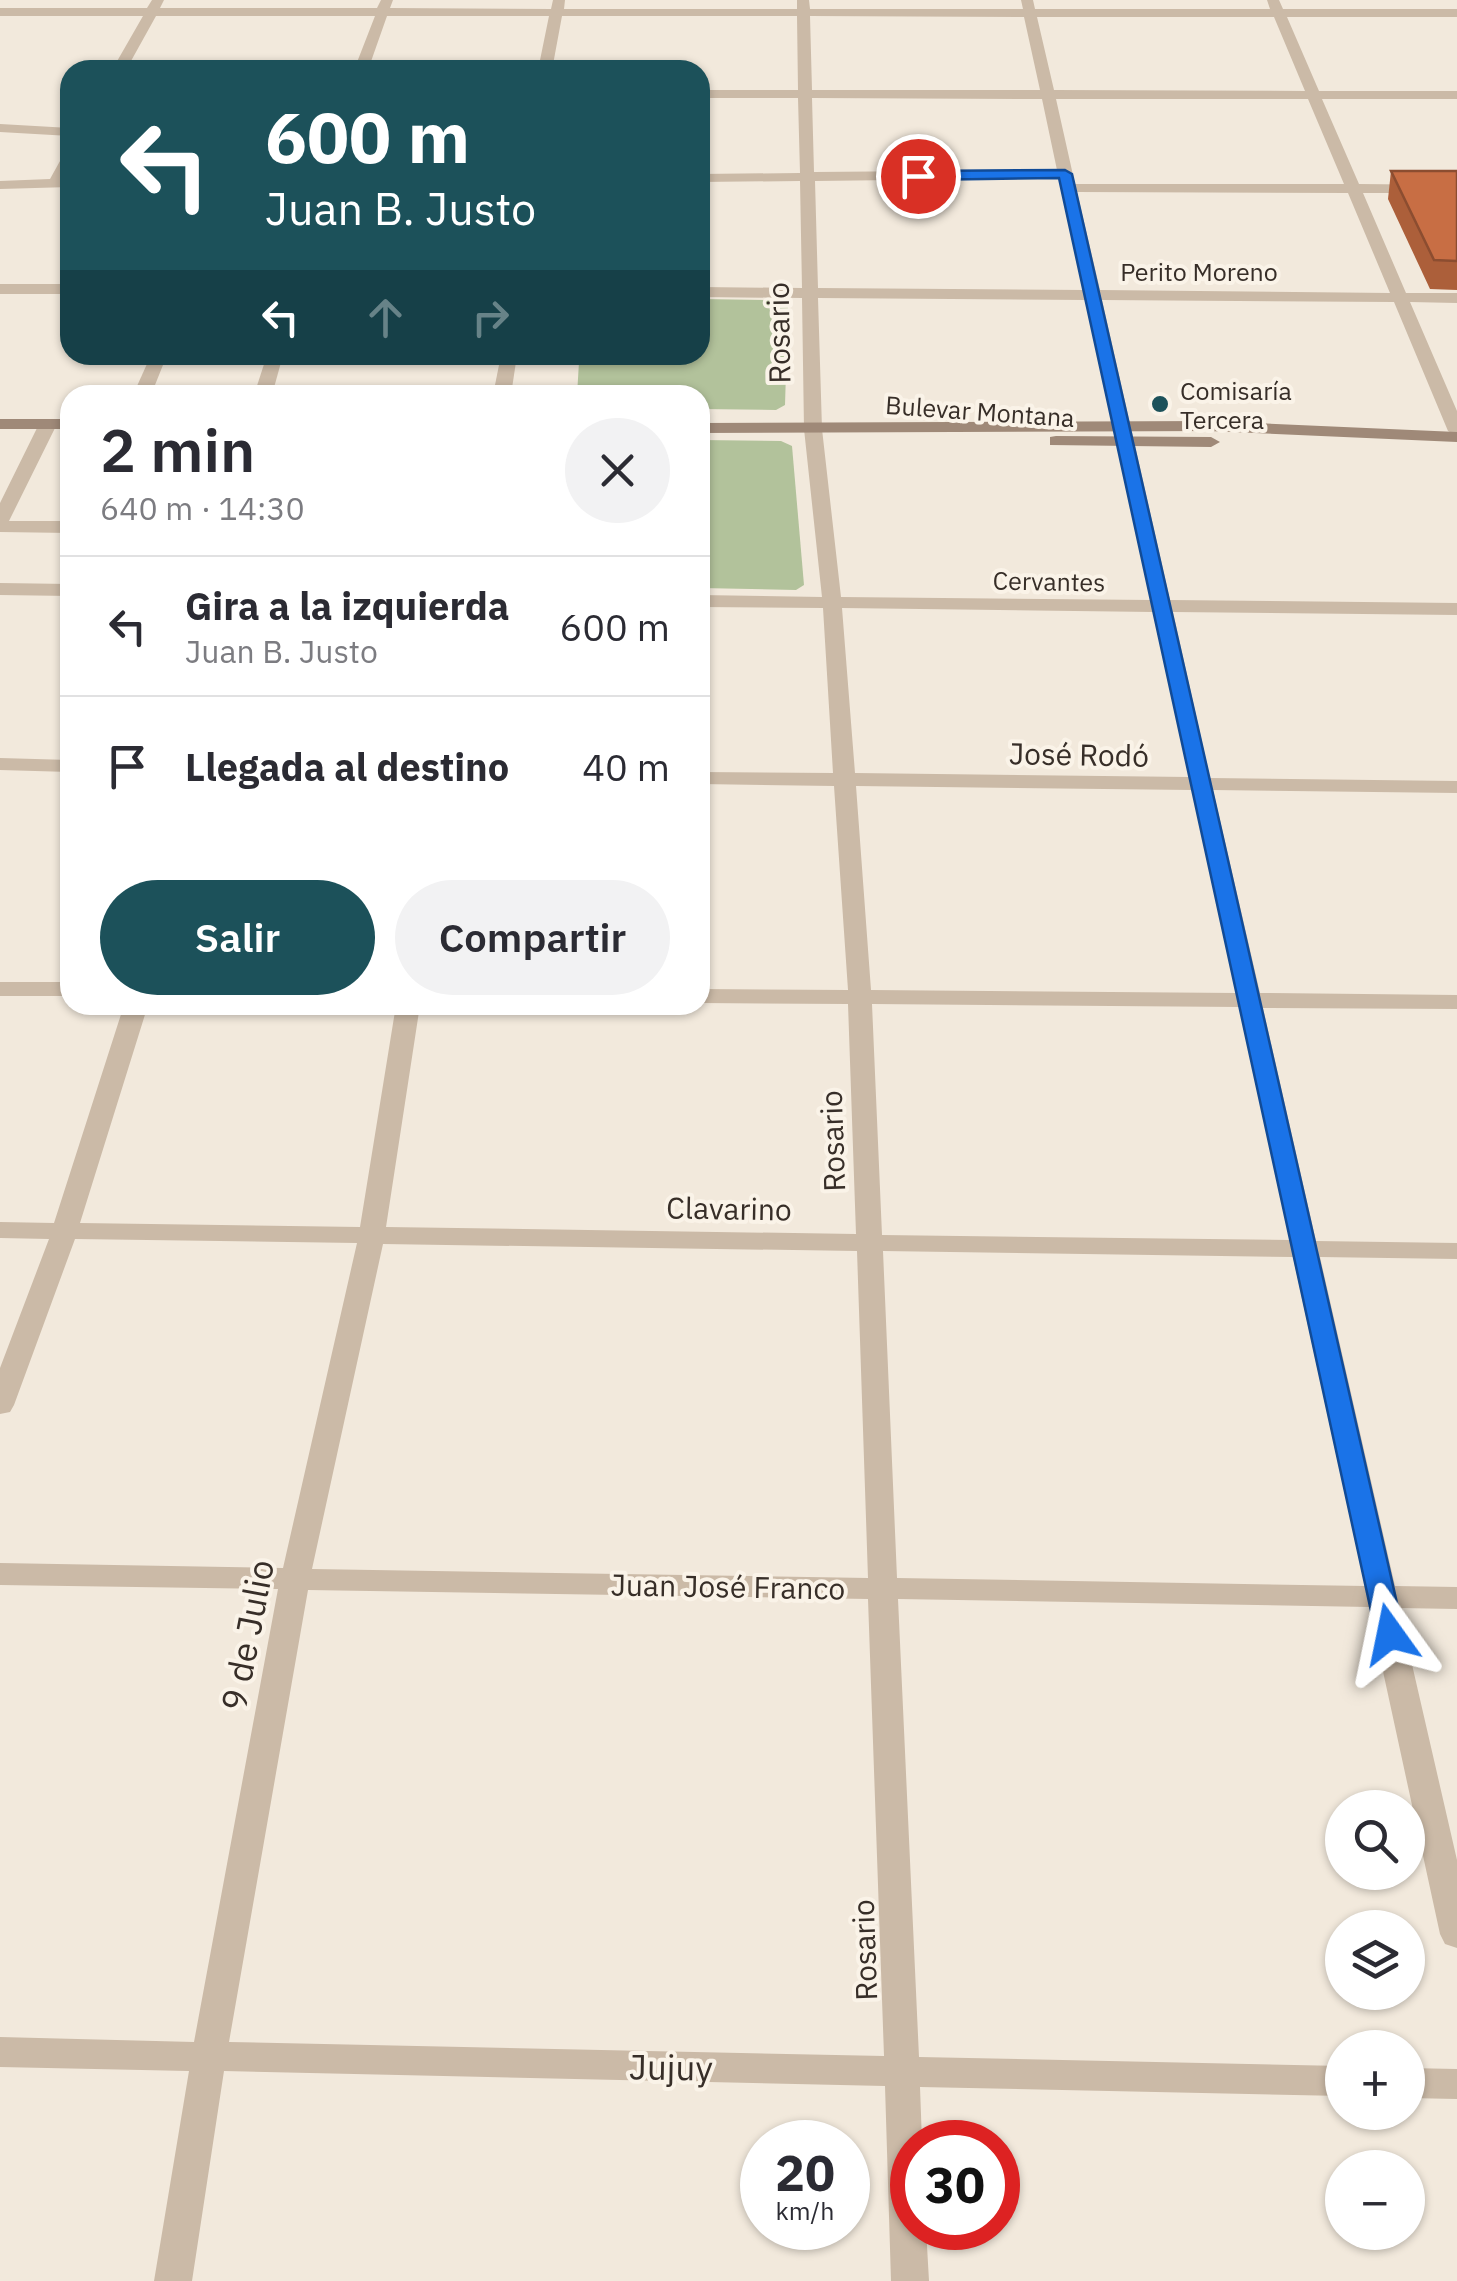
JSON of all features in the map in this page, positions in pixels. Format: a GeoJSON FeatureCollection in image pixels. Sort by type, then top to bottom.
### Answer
{"type":"FeatureCollection","features":[{"type":"Feature","properties":{"kind":"main road"},"geometry":{"type":"LineString","coordinates":[[0,424],[60,424]]}},
{"type":"Feature","properties":{"kind":"main road","name":"Bulevar Montana"},"geometry":{"type":"LineString","coordinates":[[710,428],[1125,434],[1260,442],[1336,434],[1457,434]]}},
{"type":"Feature","properties":{"kind":"street"},"geometry":{"type":"LineString","coordinates":[[125,60],[155,6]]}},
{"type":"Feature","properties":{"kind":"street"},"geometry":{"type":"LineString","coordinates":[[0,12],[155,6],[1276,6],[1457,13]]}},
{"type":"Feature","properties":{"kind":"street"},"geometry":{"type":"LineString","coordinates":[[365,60],[385,6]]}},
{"type":"Feature","properties":{"kind":"street"},"geometry":{"type":"LineString","coordinates":[[547,60],[558,6]]}},
{"type":"Feature","properties":{"kind":"street","name":"Rosario"},"geometry":{"type":"LineString","coordinates":[[803,6],[813,429],[832,604],[860,998],[910,2281]]}},
{"type":"Feature","properties":{"kind":"street"},"geometry":{"type":"LineString","coordinates":[[1028,6],[1457,1934]]}},
{"type":"Feature","properties":{"kind":"street"},"geometry":{"type":"LineString","coordinates":[[1276,6],[1457,434]]}},
{"type":"Feature","properties":{"kind":"street"},"geometry":{"type":"LineString","coordinates":[[710,94],[1457,95]]}},
{"type":"Feature","properties":{"kind":"street"},"geometry":{"type":"LineString","coordinates":[[0,128],[60,131]]}},
{"type":"Feature","properties":{"kind":"street"},"geometry":{"type":"LineString","coordinates":[[710,178],[1457,189]]}},
{"type":"Feature","properties":{"kind":"street"},"geometry":{"type":"LineString","coordinates":[[0,185],[60,183]]}},
{"type":"Feature","properties":{"kind":"street"},"geometry":{"type":"LineString","coordinates":[[0,289],[60,288]]}},
{"type":"Feature","properties":{"kind":"street","name":"Perito Moreno"},"geometry":{"type":"LineString","coordinates":[[710,292],[1457,298]]}},
{"type":"Feature","properties":{"kind":"street"},"geometry":{"type":"LineString","coordinates":[[48,424],[0,524],[60,527]]}},
{"type":"Feature","properties":{"kind":"street"},"geometry":{"type":"LineString","coordinates":[[0,590],[60,590]]}},
{"type":"Feature","properties":{"kind":"street","name":"Cervantes"},"geometry":{"type":"LineString","coordinates":[[710,600],[1457,609]]}},
{"type":"Feature","properties":{"kind":"street"},"geometry":{"type":"LineString","coordinates":[[0,764],[60,766]]}},
{"type":"Feature","properties":{"kind":"street","name":"José Rodó"},"geometry":{"type":"LineString","coordinates":[[710,778],[1457,787]]}},
{"type":"Feature","properties":{"kind":"street"},"geometry":{"type":"LineString","coordinates":[[0,989],[60,990]]}},
{"type":"Feature","properties":{"kind":"street"},"geometry":{"type":"LineString","coordinates":[[710,996],[1457,1002]]}},
{"type":"Feature","properties":{"kind":"street"},"geometry":{"type":"LineString","coordinates":[[0,1405],[65,1230],[133,1015]]}},
{"type":"Feature","properties":{"kind":"street","name":"9 de Julio"},"geometry":{"type":"LineString","coordinates":[[173,2281],[209,2056],[295,1580],[372,1235],[406,1015]]}},
{"type":"Feature","properties":{"kind":"street","name":"Clavarino"},"geometry":{"type":"LineString","coordinates":[[0,1230],[1457,1252]]}},
{"type":"Feature","properties":{"kind":"street","name":"Juan José Franco"},"geometry":{"type":"LineString","coordinates":[[0,1574],[1457,1598]]}},
{"type":"Feature","properties":{"kind":"street","name":"Jujuy"},"geometry":{"type":"LineString","coordinates":[[0,2052],[1325,2082]]}},
{"type":"Feature","properties":{"kind":"street"},"geometry":{"type":"LineString","coordinates":[[1425,2083],[1457,2084]]}},
{"type":"Feature","properties":{"kind":"green space"},"geometry":{"type":"Polygon","coordinates":[[[710,299],[769,300],[788,306],[785,405],[776,410],[710,409],[710,385],[578,385],[579,365],[710,365],[710,299]]]}},
{"type":"Feature","properties":{"kind":"green space"},"geometry":{"type":"Polygon","coordinates":[[[710,440],[781,441],[792,446],[804,585],[796,590],[710,588],[710,440]]]}},
{"type":"Feature","properties":{"kind":"building"},"geometry":{"type":"Polygon","coordinates":[[[1391,171],[1457,171],[1457,261],[1434,260],[1391,171]]]}},
{"type":"Feature","properties":{"kind":"place","name":"Comisaría Tercera"},"geometry":{"type":"Point","coordinates":[1160,404]}},
{"type":"Feature","properties":{"kind":"route"},"geometry":{"type":"LineString","coordinates":[[918,176],[1065,174],[1390,1634]]}}]}
